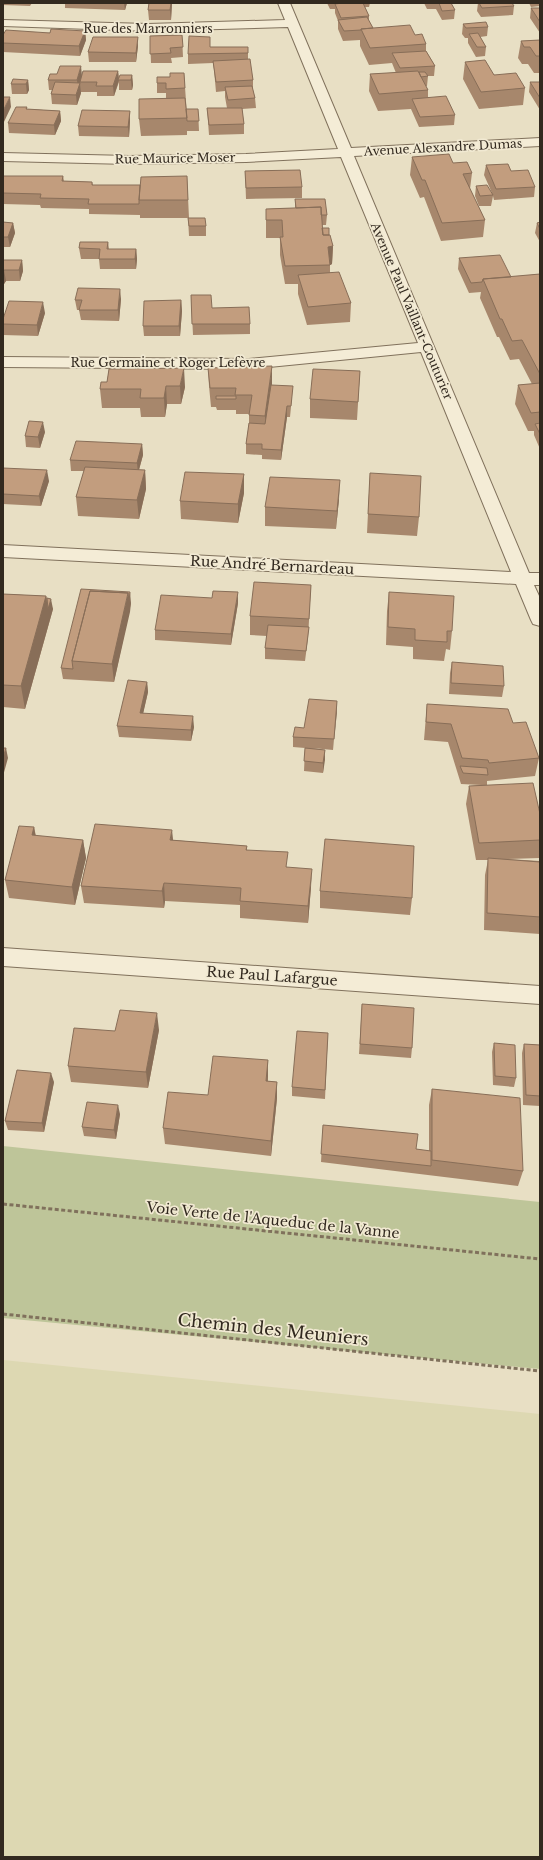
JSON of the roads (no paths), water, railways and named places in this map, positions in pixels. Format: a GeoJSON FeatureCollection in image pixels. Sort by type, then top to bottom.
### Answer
{"type":"FeatureCollection","features":[{"type":"Feature","properties":{"kind":"street","name":"Avenue Paul Vaillant-Couturier"},"geometry":{"type":"LineString","coordinates":[[284,3],[540,620]]}},
{"type":"Feature","properties":{"kind":"street","name":"Rue des Marronniers"},"geometry":{"type":"LineString","coordinates":[[3,22],[81,28],[198,29],[292,23]]}},
{"type":"Feature","properties":{"kind":"street","name":"Avenue Alexandre Dumas"},"geometry":{"type":"LineString","coordinates":[[346,153],[540,142]]}},
{"type":"Feature","properties":{"kind":"street","name":"Rue Maurice Moser"},"geometry":{"type":"LineString","coordinates":[[3,157],[129,160],[246,158],[346,153]]}},
{"type":"Feature","properties":{"kind":"street","name":"Rue Germaine et Roger Lefèvre"},"geometry":{"type":"LineString","coordinates":[[3,362],[249,364],[428,347]]}},
{"type":"Feature","properties":{"kind":"street","name":"Rue André Bernardeau"},"geometry":{"type":"LineString","coordinates":[[3,551],[540,579]]}},
{"type":"Feature","properties":{"kind":"street","name":"Rue Paul Lafargue"},"geometry":{"type":"LineString","coordinates":[[3,956],[540,994]]}}]}
